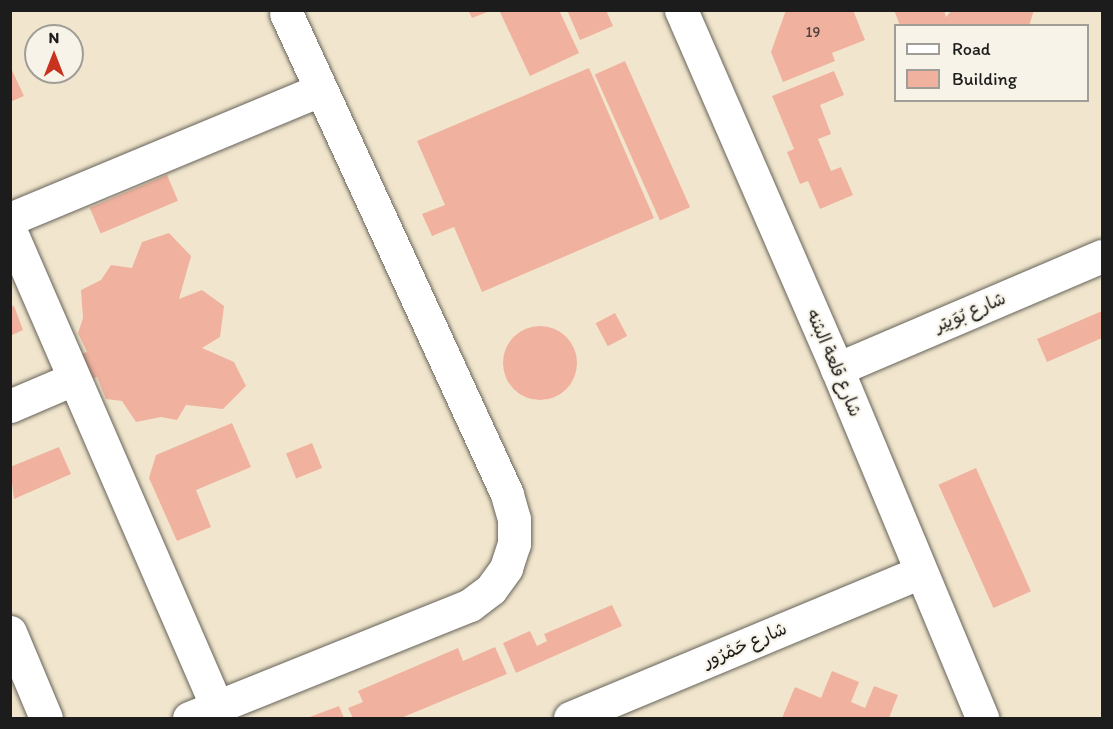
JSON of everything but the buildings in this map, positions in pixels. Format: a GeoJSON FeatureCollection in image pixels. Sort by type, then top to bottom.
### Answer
{"type":"FeatureCollection","features":[{"type":"Feature","properties":{"kind":"street","name":"شارع قلعة البثنه"},"geometry":{"type":"LineString","coordinates":[[681,10],[837,369],[982,718]]}},
{"type":"Feature","properties":{"kind":"street"},"geometry":{"type":"LineString","coordinates":[[10,230],[73,379],[203,713],[470,604],[491,589],[506,568],[514,544],[514,519],[507,494],[286,13]]}},
{"type":"Feature","properties":{"kind":"street"},"geometry":{"type":"LineString","coordinates":[[10,219],[320,90]]}},
{"type":"Feature","properties":{"kind":"street","name":"شارع بُوَيتِر"},"geometry":{"type":"LineString","coordinates":[[837,369],[1102,256]]}},
{"type":"Feature","properties":{"kind":"street"},"geometry":{"type":"LineString","coordinates":[[10,406],[73,379]]}},
{"type":"Feature","properties":{"kind":"street","name":"شارع حَمْرُور"},"geometry":{"type":"LineString","coordinates":[[570,718],[920,572]]}},
{"type":"Feature","properties":{"kind":"street"},"geometry":{"type":"LineString","coordinates":[[10,632],[46,718]]}}]}
